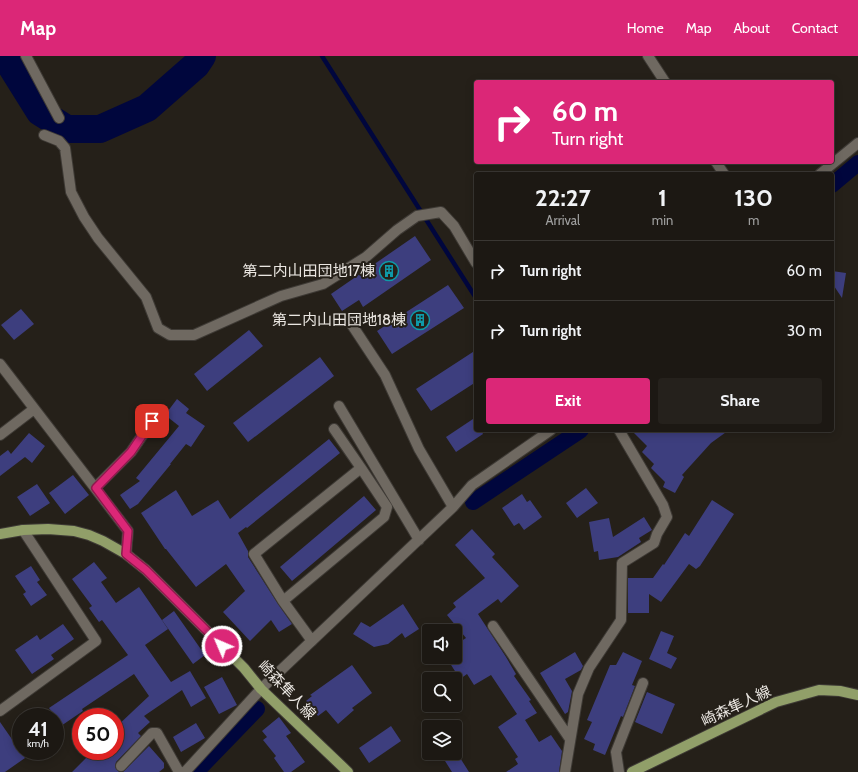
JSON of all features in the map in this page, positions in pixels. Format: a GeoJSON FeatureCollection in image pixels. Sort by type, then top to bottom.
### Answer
{"type":"FeatureCollection","features":[{"type":"Feature","properties":{"kind":"main road","name":"崎森隼人線"},"geometry":{"type":"LineString","coordinates":[[0,534],[23,530],[48,529],[74,532],[89,535],[126,554],[146,570],[244,668],[261,689],[348,772]]}},
{"type":"Feature","properties":{"kind":"main road","name":"崎森隼人線"},"geometry":{"type":"LineString","coordinates":[[632,772],[776,702],[819,690],[840,691],[858,695]]}},
{"type":"Feature","properties":{"kind":"street"},"geometry":{"type":"LineString","coordinates":[[26,56],[59,118]]}},
{"type":"Feature","properties":{"kind":"street"},"geometry":{"type":"LineString","coordinates":[[648,56],[664,80]]}},
{"type":"Feature","properties":{"kind":"street"},"geometry":{"type":"LineString","coordinates":[[44,135],[59,141],[65,148],[71,192],[84,216],[98,238],[146,297],[158,328],[170,335],[194,335],[281,296],[322,284],[366,257],[396,230],[417,216],[440,212],[454,226],[474,260]]}},
{"type":"Feature","properties":{"kind":"street"},"geometry":{"type":"LineString","coordinates":[[834,163],[858,143]]}},
{"type":"Feature","properties":{"kind":"street"},"geometry":{"type":"LineString","coordinates":[[822,172],[832,164]]}},
{"type":"Feature","properties":{"kind":"street"},"geometry":{"type":"LineString","coordinates":[[350,322],[385,375],[419,449],[453,507]]}},
{"type":"Feature","properties":{"kind":"street"},"geometry":{"type":"LineString","coordinates":[[0,364],[128,531],[126,554]]}},
{"type":"Feature","properties":{"kind":"street"},"geometry":{"type":"LineString","coordinates":[[339,406],[419,540]]}},
{"type":"Feature","properties":{"kind":"street"},"geometry":{"type":"LineString","coordinates":[[0,435],[34,409]]}},
{"type":"Feature","properties":{"kind":"street"},"geometry":{"type":"LineString","coordinates":[[96,488],[131,452],[159,411]]}},
{"type":"Feature","properties":{"kind":"street"},"geometry":{"type":"LineString","coordinates":[[283,601],[384,517],[387,507],[334,429]]}},
{"type":"Feature","properties":{"kind":"street"},"geometry":{"type":"LineString","coordinates":[[185,772],[261,689],[419,540],[453,507],[472,485],[549,432]]}},
{"type":"Feature","properties":{"kind":"street"},"geometry":{"type":"LineString","coordinates":[[565,772],[578,694],[589,668],[621,620],[622,563],[654,543],[657,534],[667,517],[663,505],[620,432]]}},
{"type":"Feature","properties":{"kind":"street"},"geometry":{"type":"LineString","coordinates":[[312,641],[283,601],[254,554],[361,468]]}},
{"type":"Feature","properties":{"kind":"street"},"geometry":{"type":"LineString","coordinates":[[0,711],[96,641],[23,530]]}},
{"type":"Feature","properties":{"kind":"street"},"geometry":{"type":"LineString","coordinates":[[493,626],[570,739]]}},
{"type":"Feature","properties":{"kind":"street"},"geometry":{"type":"LineString","coordinates":[[619,772],[616,752],[643,683]]}},
{"type":"Feature","properties":{"kind":"street"},"geometry":{"type":"LineString","coordinates":[[121,766],[152,733],[157,733],[179,772]]}},
{"type":"Feature","properties":{"kind":"building","name":"第二内山田団地17棟"},"geometry":{"type":"Polygon","coordinates":[[[415,236],[431,260],[363,307],[359,300],[342,311],[331,294],[415,236]]]}},
{"type":"Feature","properties":{"kind":"building"},"geometry":{"type":"Polygon","coordinates":[[[834,271],[846,273],[842,298],[834,286],[834,271]]]}},
{"type":"Feature","properties":{"kind":"building","name":"第二内山田団地18棟"},"geometry":{"type":"Polygon","coordinates":[[[448,285],[464,308],[392,354],[377,331],[448,285]]]}},
{"type":"Feature","properties":{"kind":"building"},"geometry":{"type":"Polygon","coordinates":[[[21,309],[34,324],[14,340],[1,325],[21,309]]]}},
{"type":"Feature","properties":{"kind":"building"},"geometry":{"type":"Polygon","coordinates":[[[249,330],[263,346],[207,391],[194,374],[249,330]]]}},
{"type":"Feature","properties":{"kind":"building"},"geometry":{"type":"Polygon","coordinates":[[[474,351],[474,383],[431,411],[416,389],[474,351]]]}},
{"type":"Feature","properties":{"kind":"building"},"geometry":{"type":"Polygon","coordinates":[[[320,357],[334,376],[248,442],[233,423],[320,357]]]}},
{"type":"Feature","properties":{"kind":"building"},"geometry":{"type":"Polygon","coordinates":[[[177,399],[189,409],[186,413],[205,426],[191,447],[186,444],[138,504],[130,509],[120,495],[140,481],[136,478],[179,426],[165,415],[177,399]]]}},
{"type":"Feature","properties":{"kind":"building"},"geometry":{"type":"Polygon","coordinates":[[[473,419],[474,432],[482,432],[483,434],[456,452],[446,437],[473,419]]]}},
{"type":"Feature","properties":{"kind":"building"},"geometry":{"type":"Polygon","coordinates":[[[633,432],[726,432],[711,443],[682,475],[684,477],[675,493],[663,487],[665,482],[651,468],[654,464],[642,452],[647,446],[633,432]]]}},
{"type":"Feature","properties":{"kind":"building"},"geometry":{"type":"Polygon","coordinates":[[[29,433],[45,446],[32,463],[25,457],[0,476],[0,456],[8,450],[11,454],[29,433]]]}},
{"type":"Feature","properties":{"kind":"building"},"geometry":{"type":"Polygon","coordinates":[[[329,439],[340,453],[247,528],[246,527],[238,533],[248,551],[248,557],[292,624],[279,632],[271,620],[250,641],[223,612],[245,591],[226,564],[196,587],[165,549],[141,513],[176,490],[192,516],[218,500],[230,519],[329,439]]]}},
{"type":"Feature","properties":{"kind":"building"},"geometry":{"type":"Polygon","coordinates":[[[73,475],[89,495],[65,514],[49,493],[73,475]]]}},
{"type":"Feature","properties":{"kind":"building"},"geometry":{"type":"Polygon","coordinates":[[[37,484],[50,503],[30,516],[17,497],[37,484]]]}},
{"type":"Feature","properties":{"kind":"building"},"geometry":{"type":"Polygon","coordinates":[[[586,488],[598,503],[577,518],[566,503],[586,488]]]}},
{"type":"Feature","properties":{"kind":"building"},"geometry":{"type":"Polygon","coordinates":[[[522,494],[527,502],[530,500],[542,517],[524,530],[519,523],[514,526],[502,508],[522,494]]]}},
{"type":"Feature","properties":{"kind":"building"},"geometry":{"type":"Polygon","coordinates":[[[364,496],[376,510],[292,581],[280,567],[364,496]]]}},
{"type":"Feature","properties":{"kind":"building"},"geometry":{"type":"Polygon","coordinates":[[[712,500],[734,514],[700,566],[696,569],[689,564],[661,602],[649,594],[649,613],[628,613],[628,578],[653,578],[663,564],[664,565],[685,533],[689,536],[712,500]]]}},
{"type":"Feature","properties":{"kind":"building"},"geometry":{"type":"Polygon","coordinates":[[[644,517],[652,530],[639,538],[641,542],[618,557],[599,560],[598,551],[594,552],[589,522],[609,518],[613,537],[644,517]]]}},
{"type":"Feature","properties":{"kind":"building"},"geometry":{"type":"Polygon","coordinates":[[[472,529],[495,554],[492,557],[519,586],[501,603],[498,599],[478,614],[506,657],[516,674],[514,676],[531,700],[529,701],[537,713],[525,720],[539,742],[551,735],[562,751],[559,772],[506,772],[518,764],[515,759],[518,757],[498,727],[517,714],[491,675],[474,685],[467,674],[462,678],[462,672],[456,672],[450,664],[462,664],[462,641],[466,638],[462,633],[462,624],[454,624],[447,615],[456,607],[453,603],[485,578],[455,545],[472,529]]]}},
{"type":"Feature","properties":{"kind":"building"},"geometry":{"type":"Polygon","coordinates":[[[94,562],[107,578],[101,582],[116,603],[139,587],[168,629],[145,645],[171,682],[190,671],[206,698],[191,707],[182,690],[144,716],[150,722],[138,733],[141,736],[124,754],[124,720],[149,696],[134,674],[83,708],[72,708],[72,718],[64,724],[64,708],[49,708],[128,655],[102,620],[99,622],[89,608],[92,606],[72,579],[94,562]]]}},
{"type":"Feature","properties":{"kind":"building"},"geometry":{"type":"Polygon","coordinates":[[[31,566],[40,580],[37,582],[47,595],[31,606],[23,594],[26,592],[15,576],[31,566]]]}},
{"type":"Feature","properties":{"kind":"building"},"geometry":{"type":"Polygon","coordinates":[[[403,604],[419,629],[405,638],[402,633],[388,644],[374,647],[353,634],[361,622],[370,627],[403,604]]]}},
{"type":"Feature","properties":{"kind":"building"},"geometry":{"type":"Polygon","coordinates":[[[174,611],[205,655],[193,664],[162,620],[174,611]]]}},
{"type":"Feature","properties":{"kind":"building"},"geometry":{"type":"Polygon","coordinates":[[[63,624],[74,639],[51,655],[54,659],[32,674],[15,650],[37,635],[40,640],[63,624]]]}},
{"type":"Feature","properties":{"kind":"building"},"geometry":{"type":"Polygon","coordinates":[[[661,631],[674,636],[667,653],[677,658],[671,669],[649,659],[661,631]]]}},
{"type":"Feature","properties":{"kind":"building"},"geometry":{"type":"Polygon","coordinates":[[[575,652],[583,666],[581,670],[565,679],[572,691],[568,712],[565,714],[540,673],[575,652]]]}},
{"type":"Feature","properties":{"kind":"building"},"geometry":{"type":"Polygon","coordinates":[[[623,652],[642,661],[632,685],[635,686],[623,717],[621,716],[605,755],[593,750],[595,744],[584,739],[592,722],[587,720],[610,665],[616,665],[623,652]]]}},
{"type":"Feature","properties":{"kind":"building"},"geometry":{"type":"Polygon","coordinates":[[[352,665],[372,693],[352,708],[354,710],[338,724],[326,710],[318,716],[306,701],[312,696],[310,695],[352,665]]]}},
{"type":"Feature","properties":{"kind":"building"},"geometry":{"type":"Polygon","coordinates":[[[222,677],[237,705],[219,714],[204,687],[222,677]]]}},
{"type":"Feature","properties":{"kind":"building"},"geometry":{"type":"Polygon","coordinates":[[[647,692],[675,704],[662,734],[635,722],[647,692]]]}},
{"type":"Feature","properties":{"kind":"building"},"geometry":{"type":"Polygon","coordinates":[[[279,717],[291,733],[286,736],[305,762],[291,772],[284,772],[274,758],[276,756],[263,740],[267,737],[262,731],[279,717]]]}},
{"type":"Feature","properties":{"kind":"building"},"geometry":{"type":"Polygon","coordinates":[[[0,722],[12,739],[12,760],[22,760],[5,772],[0,772],[0,722]]]}},
{"type":"Feature","properties":{"kind":"building"},"geometry":{"type":"Polygon","coordinates":[[[196,723],[205,738],[181,752],[173,737],[196,723]]]}},
{"type":"Feature","properties":{"kind":"building"},"geometry":{"type":"Polygon","coordinates":[[[391,726],[401,741],[369,763],[359,748],[391,726]]]}},
{"type":"Feature","properties":{"kind":"building"},"geometry":{"type":"Polygon","coordinates":[[[149,746],[164,763],[164,768],[159,772],[123,772],[149,746]]]}},
{"type":"Feature","properties":{"kind":"building"},"geometry":{"type":"Polygon","coordinates":[[[84,760],[118,760],[115,767],[119,772],[72,772],[84,760]]]}},
{"type":"Feature","properties":{"kind":"building"},"geometry":{"type":"Polygon","coordinates":[[[444,760],[461,760],[469,772],[452,772],[444,760]]]}},
{"type":"Feature","properties":{"kind":"waterway"},"geometry":{"type":"LineString","coordinates":[[5,56],[40,112],[67,129],[100,129],[147,108],[196,65],[202,56]]}},
{"type":"Feature","properties":{"kind":"waterway"},"geometry":{"type":"LineString","coordinates":[[322,56],[474,295]]}},
{"type":"Feature","properties":{"kind":"waterway"},"geometry":{"type":"LineString","coordinates":[[834,183],[858,163]]}},
{"type":"Feature","properties":{"kind":"waterway"},"geometry":{"type":"LineString","coordinates":[[473,502],[578,432]]}},
{"type":"Feature","properties":{"kind":"waterway"},"geometry":{"type":"LineString","coordinates":[[563,437],[565,442]]}},
{"type":"Feature","properties":{"kind":"waterway"},"geometry":{"type":"LineString","coordinates":[[196,772],[257,709]]}},
{"type":"Feature","properties":{"kind":"place","name":"第二内山田団地17棟"},"geometry":{"type":"Point","coordinates":[389,271]}},
{"type":"Feature","properties":{"kind":"place","name":"第二内山田団地18棟"},"geometry":{"type":"Point","coordinates":[420,320]}},
{"type":"Feature","properties":{"kind":"route"},"geometry":{"type":"LineString","coordinates":[[152,421],[131,452],[96,488],[128,531],[126,554],[146,570],[222,646]]}}]}
